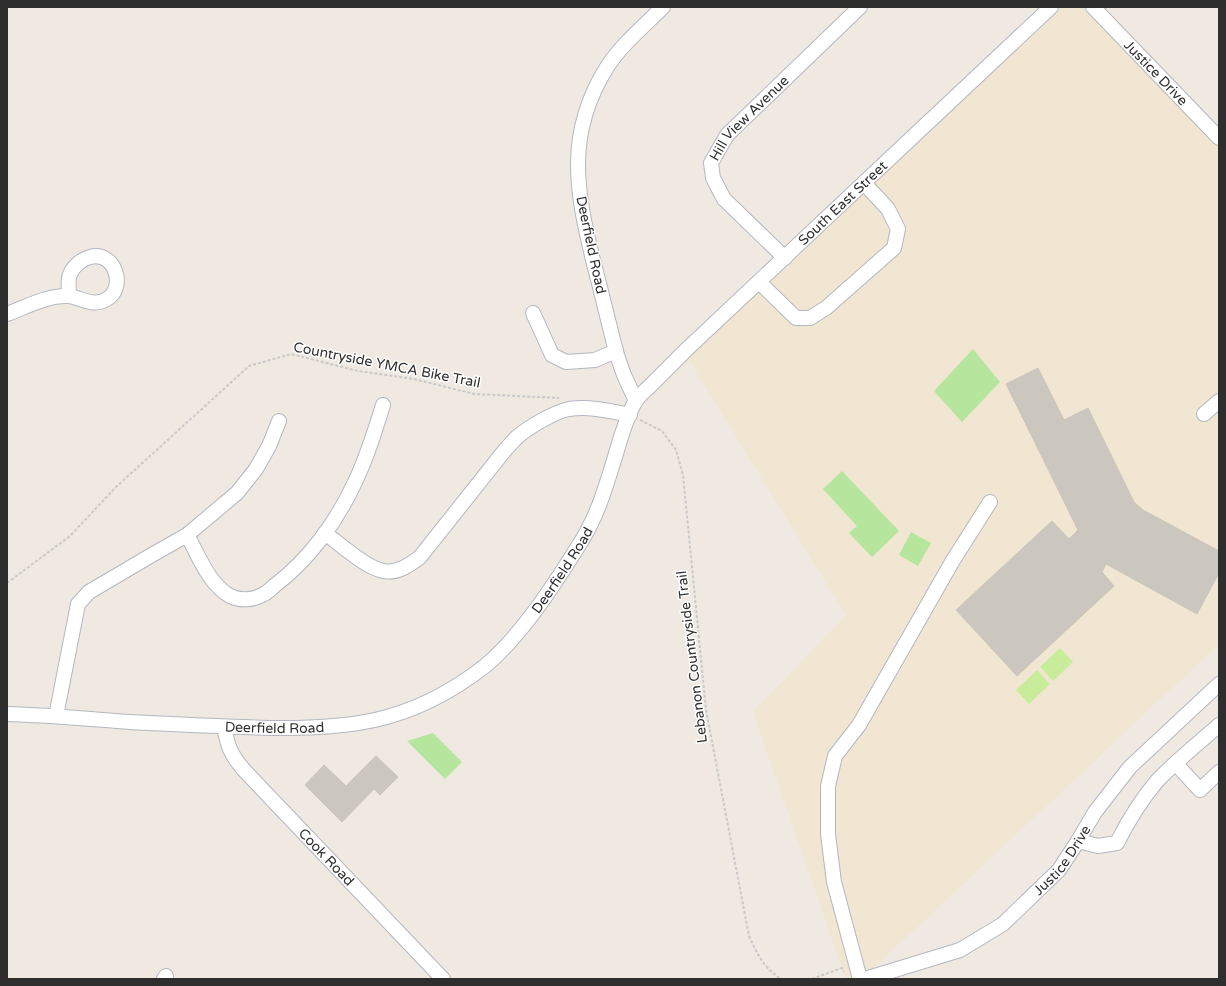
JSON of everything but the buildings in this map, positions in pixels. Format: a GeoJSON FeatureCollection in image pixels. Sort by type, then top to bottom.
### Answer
{"type":"FeatureCollection","features":[{"type":"Feature","properties":{"kind":"street","name":"Deerfield Road"},"geometry":{"type":"LineString","coordinates":[[7,714],[224,727],[267,728],[350,725],[404,711],[429,701],[454,688],[484,666],[505,647],[523,626],[561,574],[581,543],[594,518],[604,492],[623,431],[636,401],[624,375],[616,351],[581,206],[578,179],[578,146],[587,108],[607,68],[629,39],[663,7]]}},
{"type":"Feature","properties":{"kind":"street","name":"Hill View Avenue"},"geometry":{"type":"LineString","coordinates":[[785,258],[724,199],[713,178],[711,163],[727,135],[860,7]]}},
{"type":"Feature","properties":{"kind":"street","name":"South East Street"},"geometry":{"type":"LineString","coordinates":[[636,401],[687,349],[1051,7]]}},
{"type":"Feature","properties":{"kind":"street","name":"Justice Drive"},"geometry":{"type":"LineString","coordinates":[[1093,7],[1219,138]]}},
{"type":"Feature","properties":{"kind":"street"},"geometry":{"type":"LineString","coordinates":[[759,282],[796,318],[810,318],[826,308],[894,248],[898,229],[888,208],[864,183]]}},
{"type":"Feature","properties":{"kind":"street"},"geometry":{"type":"LineString","coordinates":[[7,314],[52,298],[70,296]]}},
{"type":"Feature","properties":{"kind":"street"},"geometry":{"type":"LineString","coordinates":[[533,313],[552,355],[566,362],[595,360],[616,351]]}},
{"type":"Feature","properties":{"kind":"street"},"geometry":{"type":"LineString","coordinates":[[1204,414],[1219,401]]}},
{"type":"Feature","properties":{"kind":"street"},"geometry":{"type":"LineString","coordinates":[[187,535],[209,575],[218,587],[232,597],[246,600],[262,595],[282,581],[300,563],[325,533],[341,508],[355,482],[369,448],[383,405]]}},
{"type":"Feature","properties":{"kind":"street"},"geometry":{"type":"LineString","coordinates":[[325,533],[368,565],[384,571],[397,571],[410,565],[420,557],[505,450],[517,437],[527,430],[552,415],[568,409],[599,409],[630,415]]}},
{"type":"Feature","properties":{"kind":"street"},"geometry":{"type":"LineString","coordinates":[[56,716],[78,604],[90,592],[187,535],[237,493],[256,469],[269,446],[279,421]]}},
{"type":"Feature","properties":{"kind":"street"},"geometry":{"type":"LineString","coordinates":[[860,979],[834,882],[828,834],[828,786],[835,756],[859,725],[952,562],[990,502]]}},
{"type":"Feature","properties":{"kind":"street","name":"Justice Drive"},"geometry":{"type":"LineString","coordinates":[[865,979],[960,950],[1003,924],[1058,870],[1078,841],[1095,812],[1130,766],[1219,684]]}},
{"type":"Feature","properties":{"kind":"street"},"geometry":{"type":"LineString","coordinates":[[1078,841],[1098,846],[1116,843],[1126,824],[1142,800],[1158,781],[1219,725]]}},
{"type":"Feature","properties":{"kind":"street","name":"Cook Road"},"geometry":{"type":"LineString","coordinates":[[224,727],[229,749],[243,769],[440,978]]}},
{"type":"Feature","properties":{"kind":"street"},"geometry":{"type":"LineString","coordinates":[[1176,764],[1200,790],[1219,772]]}},
{"type":"Feature","properties":{"kind":"path","name":"Countryside YMCA Bike Trail"},"geometry":{"type":"LineString","coordinates":[[7,583],[70,536],[116,487],[249,366],[291,354],[358,371],[414,379],[474,394],[562,398]]}},
{"type":"Feature","properties":{"kind":"path","name":"Lebanon Countryside Trail"},"geometry":{"type":"LineString","coordinates":[[630,415],[662,431],[676,450],[683,475],[706,710],[749,936],[759,958],[774,974],[782,979]]}},
{"type":"Feature","properties":{"kind":"path"},"geometry":{"type":"LineString","coordinates":[[812,979],[842,968],[844,974]]}},
{"type":"Feature","properties":{"kind":"shaded area"},"geometry":{"type":"Polygon","coordinates":[[[1051,7],[1093,7],[1219,138],[1219,644],[862,979],[846,979],[753,712],[846,615],[684,352],[1051,7]]]}},
{"type":"Feature","properties":{"kind":"green space"},"geometry":{"type":"Polygon","coordinates":[[[973,349],[1000,382],[962,422],[934,391],[973,349]]]}},
{"type":"Feature","properties":{"kind":"green space"},"geometry":{"type":"Polygon","coordinates":[[[842,471],[899,531],[872,557],[849,533],[857,526],[823,489],[842,471]]]}},
{"type":"Feature","properties":{"kind":"green space"},"geometry":{"type":"Polygon","coordinates":[[[911,532],[931,543],[918,566],[899,555],[911,532]]]}},
{"type":"Feature","properties":{"kind":"green space"},"geometry":{"type":"Polygon","coordinates":[[[1060,648],[1073,662],[1053,681],[1040,667],[1060,648]]]}},
{"type":"Feature","properties":{"kind":"green space"},"geometry":{"type":"Polygon","coordinates":[[[1037,670],[1050,684],[1029,704],[1016,690],[1037,670]]]}},
{"type":"Feature","properties":{"kind":"green space"},"geometry":{"type":"Polygon","coordinates":[[[433,733],[462,762],[445,779],[407,741],[433,733]]]}}]}
